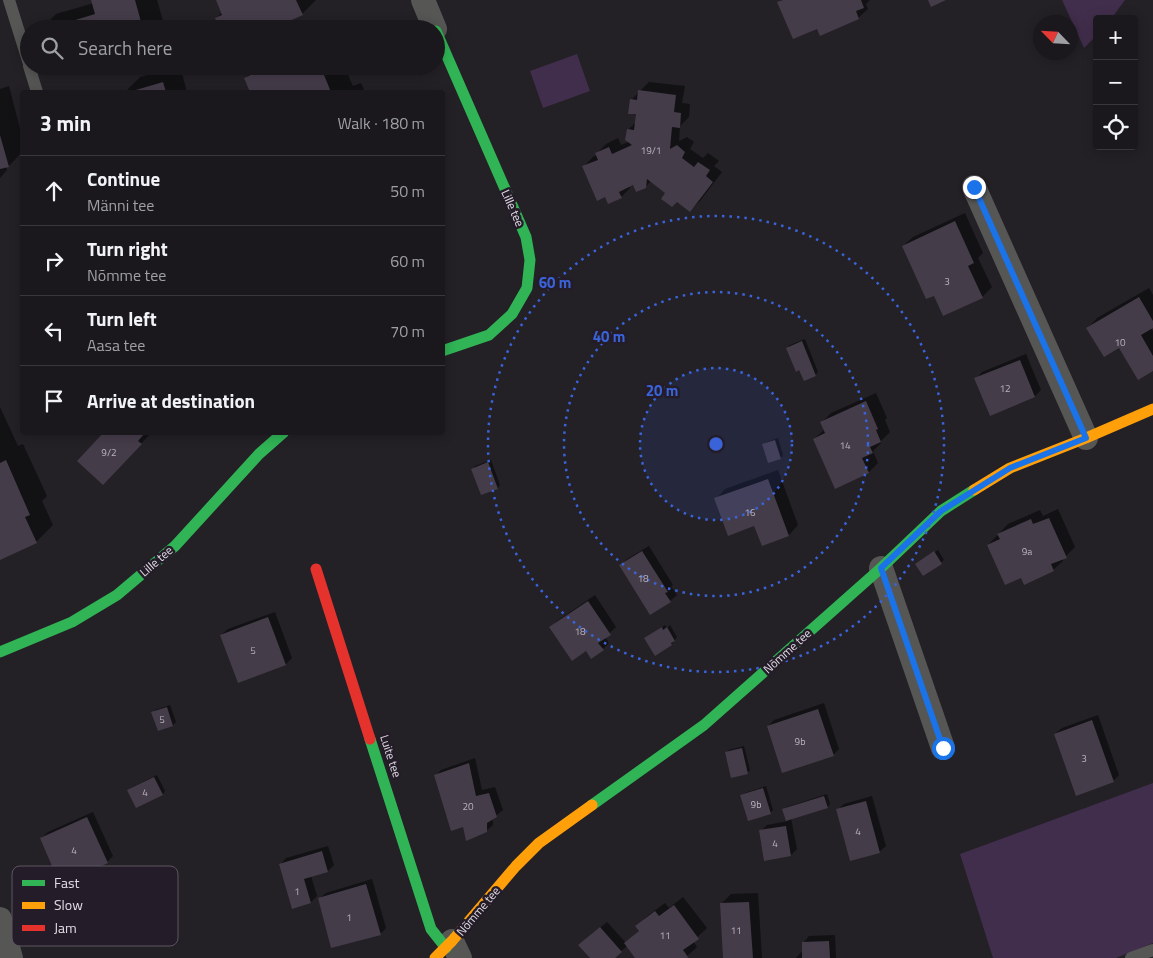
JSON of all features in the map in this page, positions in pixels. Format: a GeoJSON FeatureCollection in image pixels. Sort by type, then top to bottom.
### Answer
{"type":"FeatureCollection","features":[{"type":"Feature","properties":{"kind":"street","name":"Lille tee"},"geometry":{"type":"LineString","coordinates":[[423,0],[432,20]]}},
{"type":"Feature","properties":{"kind":"street","name":"Lille tee"},"geometry":{"type":"LineString","coordinates":[[445,51],[526,237],[530,260],[527,288],[512,314],[489,335],[445,350]]}},
{"type":"Feature","properties":{"kind":"street"},"geometry":{"type":"LineString","coordinates":[[974,187],[1086,438]]}},
{"type":"Feature","properties":{"kind":"street","name":"Nõmme tee"},"geometry":{"type":"LineString","coordinates":[[435,958],[453,949],[516,866],[539,843],[704,725],[881,568],[941,511],[1010,468],[1153,409]]}},
{"type":"Feature","properties":{"kind":"street","name":"Lille tee"},"geometry":{"type":"LineString","coordinates":[[0,652],[72,622],[117,595],[175,546],[259,454],[281,435]]}},
{"type":"Feature","properties":{"kind":"street"},"geometry":{"type":"LineString","coordinates":[[881,568],[943,748]]}},
{"type":"Feature","properties":{"kind":"street","name":"Luite tee"},"geometry":{"type":"LineString","coordinates":[[316,569],[431,929],[453,949]]}},
{"type":"Feature","properties":{"kind":"street"},"geometry":{"type":"LineString","coordinates":[[0,919],[11,958]]}},
{"type":"Feature","properties":{"kind":"lane"},"geometry":{"type":"LineString","coordinates":[[10,0],[20,34]]}},
{"type":"Feature","properties":{"kind":"lane"},"geometry":{"type":"LineString","coordinates":[[32,75],[36,90]]}},
{"type":"Feature","properties":{"kind":"lane"},"geometry":{"type":"LineString","coordinates":[[1130,958],[1153,950]]}},
{"type":"Feature","properties":{"kind":"shaded area"},"geometry":{"type":"Polygon","coordinates":[[[1062,0],[1125,0],[1114,15],[1093,15],[1093,39],[1084,48],[1078,35],[1078,15],[1069,15],[1062,0]]]}},
{"type":"Feature","properties":{"kind":"shaded area"},"geometry":{"type":"Polygon","coordinates":[[[577,54],[590,91],[543,108],[530,71],[577,54]]]}},
{"type":"Feature","properties":{"kind":"shaded area"},"geometry":{"type":"Polygon","coordinates":[[[1153,783],[1153,943],[1116,958],[993,958],[960,854],[1153,783]]]}},
{"type":"Feature","properties":{"kind":"building"},"geometry":{"type":"Polygon","coordinates":[[[91,0],[135,0],[141,20],[75,20],[95,14],[91,0]]]}},
{"type":"Feature","properties":{"kind":"building"},"geometry":{"type":"Polygon","coordinates":[[[216,0],[296,0],[303,15],[292,20],[216,20],[215,18],[222,15],[216,0]]]}},
{"type":"Feature","properties":{"kind":"building"},"geometry":{"type":"Polygon","coordinates":[[[783,0],[861,0],[864,8],[856,11],[859,19],[820,36],[817,29],[793,39],[777,2],[783,0]]]}},
{"type":"Feature","properties":{"kind":"building"},"geometry":{"type":"Polygon","coordinates":[[[928,0],[946,0],[931,7],[928,0]]]}},
{"type":"Feature","properties":{"kind":"building"},"geometry":{"type":"Polygon","coordinates":[[[250,75],[324,75],[330,90],[249,90],[244,78],[250,75]]]}},
{"type":"Feature","properties":{"kind":"building"},"geometry":{"type":"Polygon","coordinates":[[[163,82],[165,90],[136,90],[163,82]]]}},
{"type":"Feature","properties":{"kind":"building"},"geometry":{"type":"Polygon","coordinates":[[[638,90],[676,95],[674,112],[681,113],[680,128],[672,127],[670,149],[677,145],[685,152],[682,158],[694,167],[698,162],[710,170],[706,176],[713,182],[690,212],[677,202],[672,207],[661,199],[665,193],[647,179],[646,188],[636,192],[633,185],[619,192],[622,198],[608,204],[605,197],[597,201],[582,166],[598,160],[595,153],[609,147],[612,154],[632,145],[625,140],[627,129],[634,130],[636,114],[628,114],[630,99],[637,100],[638,90]]]}},
{"type":"Feature","properties":{"kind":"building"},"geometry":{"type":"Polygon","coordinates":[[[0,135],[9,167],[0,169],[0,135]]]}},
{"type":"Feature","properties":{"kind":"building"},"geometry":{"type":"Polygon","coordinates":[[[955,221],[974,263],[968,266],[983,298],[943,316],[934,296],[926,299],[902,246],[955,221]]]}},
{"type":"Feature","properties":{"kind":"building"},"geometry":{"type":"Polygon","coordinates":[[[1139,297],[1153,321],[1153,328],[1141,335],[1153,356],[1153,371],[1138,380],[1119,348],[1104,357],[1086,328],[1139,297]]]}},
{"type":"Feature","properties":{"kind":"building"},"geometry":{"type":"Polygon","coordinates":[[[802,341],[816,376],[804,381],[799,370],[796,372],[786,348],[802,341]]]}},
{"type":"Feature","properties":{"kind":"building"},"geometry":{"type":"Polygon","coordinates":[[[1020,360],[1035,397],[990,416],[974,378],[1020,360]]]}},
{"type":"Feature","properties":{"kind":"building"},"geometry":{"type":"Polygon","coordinates":[[[866,401],[878,429],[876,430],[881,442],[870,447],[873,453],[862,458],[869,473],[835,489],[813,439],[825,433],[820,422],[866,401]]]}},
{"type":"Feature","properties":{"kind":"building"},"geometry":{"type":"Polygon","coordinates":[[[101,435],[143,435],[138,441],[142,444],[103,485],[77,461],[101,435]]]}},
{"type":"Feature","properties":{"kind":"building"},"geometry":{"type":"Polygon","coordinates":[[[775,440],[781,459],[768,463],[762,444],[775,440]]]}},
{"type":"Feature","properties":{"kind":"building"},"geometry":{"type":"Polygon","coordinates":[[[6,460],[30,515],[25,517],[37,543],[0,560],[0,463],[6,460]]]}},
{"type":"Feature","properties":{"kind":"building"},"geometry":{"type":"Polygon","coordinates":[[[488,462],[498,489],[481,495],[471,469],[488,462]]]}},
{"type":"Feature","properties":{"kind":"building"},"geometry":{"type":"Polygon","coordinates":[[[768,479],[789,536],[762,546],[754,526],[728,536],[714,498],[768,479]]]}},
{"type":"Feature","properties":{"kind":"building"},"geometry":{"type":"Polygon","coordinates":[[[1049,518],[1067,558],[1051,564],[1054,571],[1024,585],[1021,578],[1005,585],[987,545],[1000,539],[997,534],[1031,519],[1033,524],[1049,518]]]}},
{"type":"Feature","properties":{"kind":"building"},"geometry":{"type":"Polygon","coordinates":[[[642,551],[668,592],[665,593],[671,602],[650,615],[619,565],[642,551]]]}},
{"type":"Feature","properties":{"kind":"building"},"geometry":{"type":"Polygon","coordinates":[[[934,551],[942,564],[923,576],[915,564],[934,551]]]}},
{"type":"Feature","properties":{"kind":"building"},"geometry":{"type":"Polygon","coordinates":[[[588,601],[611,635],[598,643],[604,650],[591,659],[586,651],[572,661],[549,627],[588,601]]]}},
{"type":"Feature","properties":{"kind":"building"},"geometry":{"type":"Polygon","coordinates":[[[268,617],[286,665],[238,683],[220,635],[268,617]]]}},
{"type":"Feature","properties":{"kind":"building"},"geometry":{"type":"Polygon","coordinates":[[[662,627],[663,630],[667,627],[675,641],[655,656],[644,638],[662,627]]]}},
{"type":"Feature","properties":{"kind":"building"},"geometry":{"type":"Polygon","coordinates":[[[167,707],[173,726],[158,731],[151,712],[167,707]]]}},
{"type":"Feature","properties":{"kind":"building"},"geometry":{"type":"Polygon","coordinates":[[[818,709],[834,756],[782,773],[767,726],[818,709]]]}},
{"type":"Feature","properties":{"kind":"building"},"geometry":{"type":"Polygon","coordinates":[[[1092,720],[1114,782],[1076,796],[1054,734],[1092,720]]]}},
{"type":"Feature","properties":{"kind":"building"},"geometry":{"type":"Polygon","coordinates":[[[742,748],[748,774],[731,778],[725,752],[742,748]]]}},
{"type":"Feature","properties":{"kind":"building"},"geometry":{"type":"Polygon","coordinates":[[[469,763],[476,796],[489,793],[497,817],[487,823],[487,832],[466,841],[463,827],[451,831],[434,775],[469,763]]]}},
{"type":"Feature","properties":{"kind":"building"},"geometry":{"type":"Polygon","coordinates":[[[154,777],[163,795],[136,808],[127,790],[154,777]]]}},
{"type":"Feature","properties":{"kind":"building"},"geometry":{"type":"Polygon","coordinates":[[[763,788],[771,814],[748,821],[740,795],[763,788]]]}},
{"type":"Feature","properties":{"kind":"building"},"geometry":{"type":"Polygon","coordinates":[[[824,796],[828,808],[786,821],[782,809],[824,796]]]}},
{"type":"Feature","properties":{"kind":"building"},"geometry":{"type":"Polygon","coordinates":[[[866,801],[880,853],[850,861],[836,809],[866,801]]]}},
{"type":"Feature","properties":{"kind":"building"},"geometry":{"type":"Polygon","coordinates":[[[87,817],[108,863],[101,866],[52,866],[40,838],[87,817]]]}},
{"type":"Feature","properties":{"kind":"building"},"geometry":{"type":"Polygon","coordinates":[[[786,826],[791,856],[764,861],[759,830],[786,826]]]}},
{"type":"Feature","properties":{"kind":"building"},"geometry":{"type":"Polygon","coordinates":[[[322,851],[328,872],[304,879],[311,903],[292,909],[279,864],[322,851]]]}},
{"type":"Feature","properties":{"kind":"building"},"geometry":{"type":"Polygon","coordinates":[[[366,884],[381,935],[331,948],[318,898],[366,884]]]}},
{"type":"Feature","properties":{"kind":"building"},"geometry":{"type":"Polygon","coordinates":[[[749,902],[753,958],[723,958],[720,903],[749,902]]]}},
{"type":"Feature","properties":{"kind":"building"},"geometry":{"type":"Polygon","coordinates":[[[674,905],[699,939],[683,950],[688,957],[635,958],[624,943],[639,931],[635,926],[655,911],[659,916],[674,905]]]}},
{"type":"Feature","properties":{"kind":"building"},"geometry":{"type":"Polygon","coordinates":[[[600,927],[622,952],[615,958],[590,958],[578,945],[600,927]]]}},
{"type":"Feature","properties":{"kind":"building"},"geometry":{"type":"Polygon","coordinates":[[[829,941],[830,958],[802,958],[802,942],[829,941]]]}},
{"type":"Feature","properties":{"kind":"traffic: fast"},"geometry":{"type":"LineString","coordinates":[[445,52],[526,237],[530,260],[527,288],[512,314],[489,335],[445,350]]}},
{"type":"Feature","properties":{"kind":"traffic: fast"},"geometry":{"type":"LineString","coordinates":[[0,652],[72,622],[117,595],[175,546],[259,454],[281,435]]}},
{"type":"Feature","properties":{"kind":"traffic: fast"},"geometry":{"type":"LineString","coordinates":[[592,805],[704,725],[881,568],[941,511],[974,490]]}},
{"type":"Feature","properties":{"kind":"traffic: fast"},"geometry":{"type":"LineString","coordinates":[[370,739],[431,929],[446,948]]}},
{"type":"Feature","properties":{"kind":"traffic: slow"},"geometry":{"type":"LineString","coordinates":[[974,490],[1010,468],[1153,409]]}},
{"type":"Feature","properties":{"kind":"traffic: slow"},"geometry":{"type":"LineString","coordinates":[[435,958],[452,941],[516,866],[539,843],[592,805]]}},
{"type":"Feature","properties":{"kind":"traffic: jam"},"geometry":{"type":"LineString","coordinates":[[316,569],[370,739]]}},
{"type":"Feature","properties":{"kind":"route"},"geometry":{"type":"LineString","coordinates":[[943,748],[881,568],[941,511],[1010,468],[1086,438],[974,187]]}}]}
